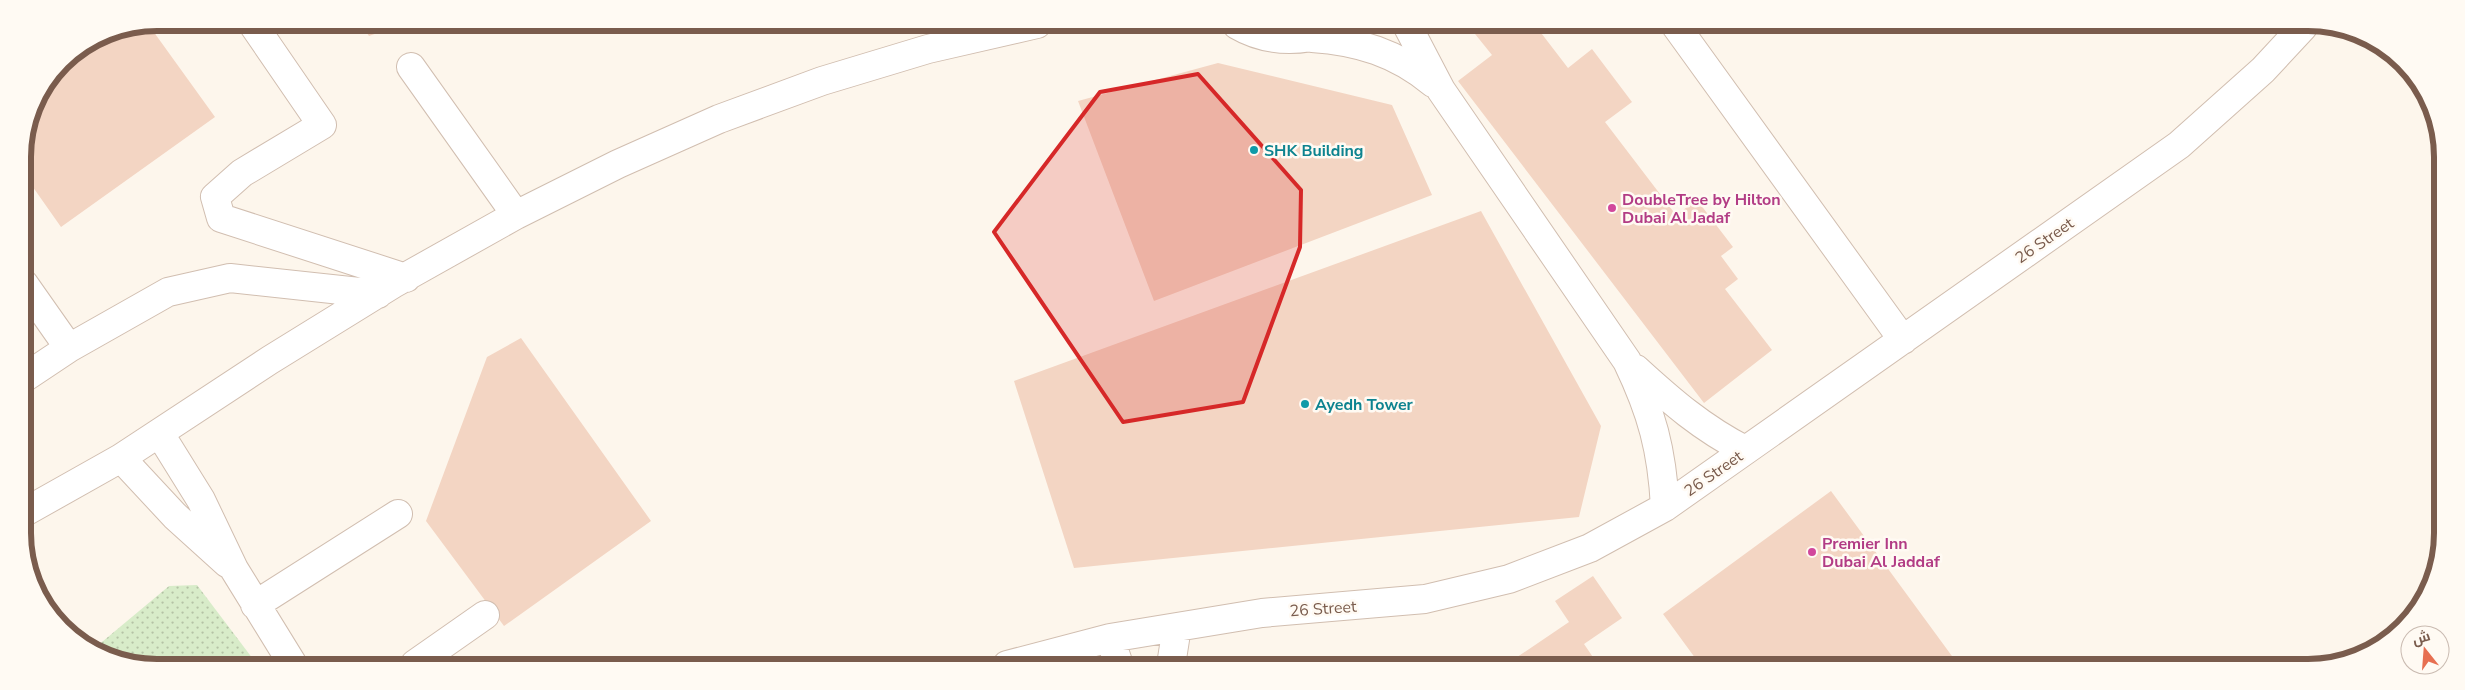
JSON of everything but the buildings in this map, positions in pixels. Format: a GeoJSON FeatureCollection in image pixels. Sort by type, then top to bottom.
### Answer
{"type":"FeatureCollection","features":[{"type":"Feature","properties":{"kind":"street"},"geometry":{"type":"LineString","coordinates":[[257,31],[322,125],[242,173],[215,197],[221,218],[406,278]]}},
{"type":"Feature","properties":{"kind":"street"},"geometry":{"type":"LineString","coordinates":[[31,509],[160,434],[270,360],[378,294],[516,215],[618,164],[719,119],[822,81],[928,49],[1006,31]]}},
{"type":"Feature","properties":{"kind":"street"},"geometry":{"type":"LineString","coordinates":[[1250,31],[1274,38],[1341,40],[1369,46],[1395,57],[1420,72],[1442,90]]}},
{"type":"Feature","properties":{"kind":"street"},"geometry":{"type":"LineString","coordinates":[[1312,38],[1333,31]]}},
{"type":"Feature","properties":{"kind":"street"},"geometry":{"type":"LineString","coordinates":[[1410,31],[1442,90],[1627,361],[1643,396],[1656,432],[1663,468],[1665,507]]}},
{"type":"Feature","properties":{"kind":"street"},"geometry":{"type":"LineString","coordinates":[[1680,31],[1903,340]]}},
{"type":"Feature","properties":{"kind":"street","name":"26 Street"},"geometry":{"type":"LineString","coordinates":[[1031,659],[1110,638],[1262,613],[1425,599],[1509,579],[1590,548],[1665,507],[2179,145],[2264,70],[2299,31]]}},
{"type":"Feature","properties":{"kind":"street"},"geometry":{"type":"LineString","coordinates":[[411,67],[516,215]]}},
{"type":"Feature","properties":{"kind":"street"},"geometry":{"type":"LineString","coordinates":[[31,373],[69,348],[168,292],[230,278],[378,294]]}},
{"type":"Feature","properties":{"kind":"street"},"geometry":{"type":"LineString","coordinates":[[32,295],[69,348]]}},
{"type":"Feature","properties":{"kind":"street"},"geometry":{"type":"LineString","coordinates":[[1627,361],[1682,411],[1713,433],[1745,450]]}},
{"type":"Feature","properties":{"kind":"street"},"geometry":{"type":"LineString","coordinates":[[160,434],[200,500],[234,569],[255,606],[289,659]]}},
{"type":"Feature","properties":{"kind":"street"},"geometry":{"type":"LineString","coordinates":[[121,458],[175,516],[234,569]]}},
{"type":"Feature","properties":{"kind":"street"},"geometry":{"type":"LineString","coordinates":[[255,606],[398,514]]}},
{"type":"Feature","properties":{"kind":"street"},"geometry":{"type":"LineString","coordinates":[[422,659],[485,615]]}},
{"type":"Feature","properties":{"kind":"street"},"geometry":{"type":"LineString","coordinates":[[1171,659],[1177,627]]}},
{"type":"Feature","properties":{"kind":"street"},"geometry":{"type":"LineString","coordinates":[[1110,638],[1117,659]]}},
{"type":"Feature","properties":{"kind":"highlighted area"},"geometry":{"type":"Polygon","coordinates":[[[1198,74],[1301,190],[1300,247],[1243,402],[1123,422],[994,232],[1100,92],[1198,74]]]}},
{"type":"Feature","properties":{"kind":"green space"},"geometry":{"type":"Polygon","coordinates":[[[197,585],[253,659],[140,658],[116,652],[99,645],[169,586],[197,585]]]}},
{"type":"Feature","properties":{"kind":"place","name":"SHK Building"},"geometry":{"type":"Point","coordinates":[1254,150]}},
{"type":"Feature","properties":{"kind":"place","name":"DoubleTree by Hilton Dubai Al Jadaf"},"geometry":{"type":"Point","coordinates":[1612,208]}},
{"type":"Feature","properties":{"kind":"place","name":"Ayedh Tower"},"geometry":{"type":"Point","coordinates":[1305,404]}},
{"type":"Feature","properties":{"kind":"place","name":"Premier Inn Dubai Al Jaddaf"},"geometry":{"type":"Point","coordinates":[1812,552]}}]}
